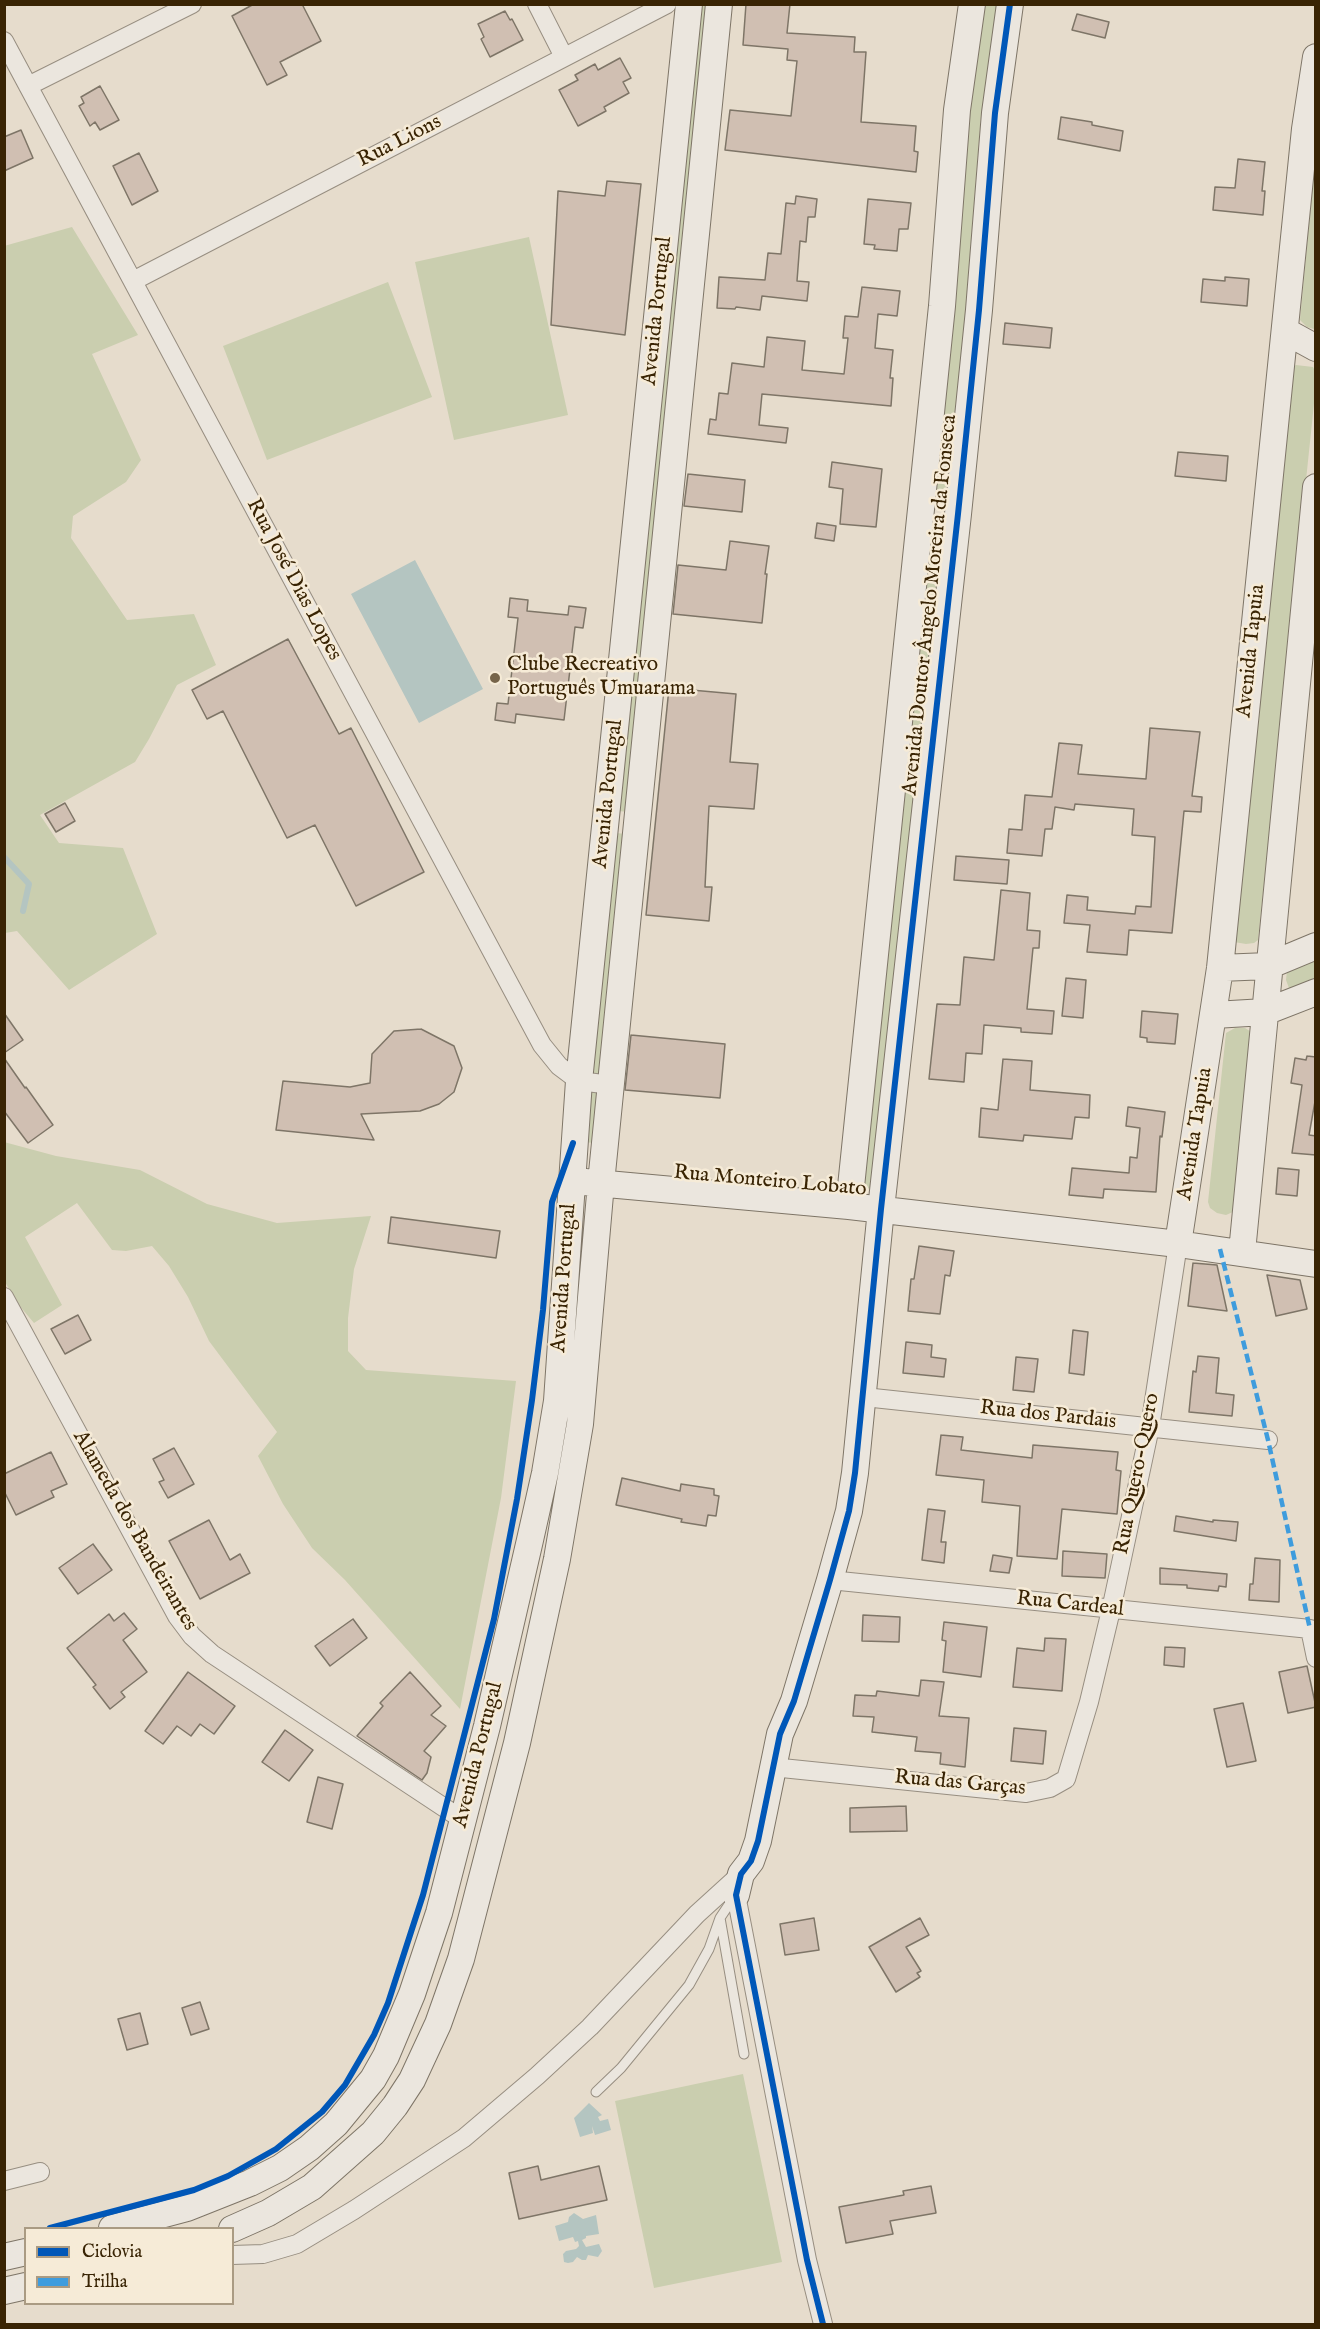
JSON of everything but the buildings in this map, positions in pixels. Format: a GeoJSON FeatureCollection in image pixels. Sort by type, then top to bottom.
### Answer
{"type":"FeatureCollection","features":[{"type":"Feature","properties":{"kind":"main road","name":"Avenida Portugal"},"geometry":{"type":"LineString","coordinates":[[119,2227],[187,2208],[260,2178],[309,2148],[355,2103],[373,2079],[386,2056],[402,2019],[439,1913],[463,1821],[545,1473],[556,1401],[573,1181],[573,1143],[689,4]]}},
{"type":"Feature","properties":{"kind":"main road","name":"Avenida Portugal"},"geometry":{"type":"LineString","coordinates":[[234,2228],[268,2213],[312,2187],[373,2133],[412,2080],[438,2024],[461,1959],[517,1743],[557,1559],[580,1424],[601,1183],[719,4]]}},
{"type":"Feature","properties":{"kind":"main road","name":"Avenida Doutor Ângelo Moreira da Fonseca"},"geometry":{"type":"LineString","coordinates":[[849,1206],[942,306],[957,110],[972,4]]}},
{"type":"Feature","properties":{"kind":"main road","name":"Avenida Doutor Ângelo Moreira da Fonseca"},"geometry":{"type":"LineString","coordinates":[[739,1885],[758,1841],[780,1734],[794,1701],[849,1511],[864,1397],[881,1209],[958,514],[979,310],[994,113],[1010,4]]}},
{"type":"Feature","properties":{"kind":"main road","name":"Avenida Tapuia"},"geometry":{"type":"LineString","coordinates":[[1178,1244],[1220,968],[1305,129],[1316,57]]}},
{"type":"Feature","properties":{"kind":"main road"},"geometry":{"type":"LineString","coordinates":[[957,110],[994,113]]}},
{"type":"Feature","properties":{"kind":"main road"},"geometry":{"type":"LineString","coordinates":[[1285,331],[1316,348]]}},
{"type":"Feature","properties":{"kind":"main road"},"geometry":{"type":"LineString","coordinates":[[1242,1252],[1316,487]]}},
{"type":"Feature","properties":{"kind":"main road"},"geometry":{"type":"LineString","coordinates":[[921,509],[958,514]]}},
{"type":"Feature","properties":{"kind":"main road"},"geometry":{"type":"LineString","coordinates":[[635,540],[665,543]]}},
{"type":"Feature","properties":{"kind":"main road"},"geometry":{"type":"LineString","coordinates":[[607,821],[637,825]]}},
{"type":"Feature","properties":{"kind":"main road"},"geometry":{"type":"LineString","coordinates":[[1220,968],[1268,966],[1316,946]]}},
{"type":"Feature","properties":{"kind":"main road"},"geometry":{"type":"LineString","coordinates":[[1214,1015],[1265,1012],[1316,992]]}},
{"type":"Feature","properties":{"kind":"main road","name":"Rua Monteiro Lobato"},"geometry":{"type":"LineString","coordinates":[[573,1181],[881,1209],[1242,1252],[1316,1264]]}},
{"type":"Feature","properties":{"kind":"main road"},"geometry":{"type":"LineString","coordinates":[[4,2257],[24,2252]]}},
{"type":"Feature","properties":{"kind":"main road"},"geometry":{"type":"LineString","coordinates":[[4,2291],[24,2286]]}},
{"type":"Feature","properties":{"kind":"street"},"geometry":{"type":"LineString","coordinates":[[28,86],[192,4]]}},
{"type":"Feature","properties":{"kind":"street"},"geometry":{"type":"LineString","coordinates":[[537,4],[564,57]]}},
{"type":"Feature","properties":{"kind":"street","name":"Rua Lions"},"geometry":{"type":"LineString","coordinates":[[133,281],[667,4]]}},
{"type":"Feature","properties":{"kind":"street","name":"Rua José Dias Lopes"},"geometry":{"type":"LineString","coordinates":[[4,41],[542,1045],[559,1066],[579,1081]]}},
{"type":"Feature","properties":{"kind":"street"},"geometry":{"type":"LineString","coordinates":[[579,1081],[611,1085]]}},
{"type":"Feature","properties":{"kind":"street","name":"Rua Quero-Quero"},"geometry":{"type":"LineString","coordinates":[[1089,1702],[1111,1610],[1149,1427],[1178,1244]]}},
{"type":"Feature","properties":{"kind":"street","name":"Alameda dos Bandeirantes"},"geometry":{"type":"LineString","coordinates":[[4,1297],[177,1616],[192,1636],[212,1654],[463,1821]]}},
{"type":"Feature","properties":{"kind":"street","name":"Rua dos Pardais"},"geometry":{"type":"LineString","coordinates":[[864,1397],[1268,1440]]}},
{"type":"Feature","properties":{"kind":"street","name":"Rua Cardeal"},"geometry":{"type":"LineString","coordinates":[[830,1580],[1111,1610],[1313,1628]]}},
{"type":"Feature","properties":{"kind":"street"},"geometry":{"type":"LineString","coordinates":[[1313,1628],[1316,1658]]}},
{"type":"Feature","properties":{"kind":"street","name":"Rua das Garças"},"geometry":{"type":"LineString","coordinates":[[772,1767],[1026,1793],[1050,1788],[1066,1779],[1089,1702]]}},
{"type":"Feature","properties":{"kind":"street"},"geometry":{"type":"LineString","coordinates":[[234,2255],[264,2254],[297,2244],[354,2210],[464,2138],[567,2048],[697,1914],[739,1885],[807,2260],[823,2325]]}},
{"type":"Feature","properties":{"kind":"street"},"geometry":{"type":"LineString","coordinates":[[4,2181],[40,2172]]}},
{"type":"Feature","properties":{"kind":"lane"},"geometry":{"type":"LineString","coordinates":[[596,2092],[621,2068],[689,1985],[709,1949],[720,1918],[739,1885]]}},
{"type":"Feature","properties":{"kind":"lane"},"geometry":{"type":"LineString","coordinates":[[720,1918],[744,2054]]}},
{"type":"Feature","properties":{"kind":"green space"},"geometry":{"type":"Polygon","coordinates":[[[698,5],[708,5],[629,812],[618,811],[698,5]]]}},
{"type":"Feature","properties":{"kind":"green space"},"geometry":{"type":"Polygon","coordinates":[[[986,5],[1001,5],[981,115],[963,342],[945,496],[940,497],[933,496],[968,113],[975,56],[986,5]]]}},
{"type":"Feature","properties":{"kind":"green space"},"geometry":{"type":"Polygon","coordinates":[[[1315,159],[1316,329],[1314,329],[1307,327],[1300,320],[1315,159]]]}},
{"type":"Feature","properties":{"kind":"green space"},"geometry":{"type":"Polygon","coordinates":[[[72,227],[138,335],[92,354],[141,460],[126,482],[73,516],[71,538],[127,620],[194,614],[216,665],[177,685],[135,762],[40,815],[59,843],[123,848],[157,934],[69,990],[17,931],[5,933],[4,246],[72,227]]]}},
{"type":"Feature","properties":{"kind":"green space"},"geometry":{"type":"Polygon","coordinates":[[[529,237],[568,415],[454,440],[415,262],[529,237]]]}},
{"type":"Feature","properties":{"kind":"green space"},"geometry":{"type":"Polygon","coordinates":[[[388,282],[432,397],[267,460],[223,346],[388,282]]]}},
{"type":"Feature","properties":{"kind":"green space"},"geometry":{"type":"Polygon","coordinates":[[[1296,365],[1313,367],[1315,394],[1258,940],[1246,944],[1234,942],[1288,369],[1296,365]]]}},
{"type":"Feature","properties":{"kind":"green space"},"geometry":{"type":"Polygon","coordinates":[[[931,523],[940,524],[946,528],[877,1189],[859,1188],[931,523]]]}},
{"type":"Feature","properties":{"kind":"green space"},"geometry":{"type":"Polygon","coordinates":[[[616,833],[626,834],[594,1143],[584,1142],[616,833]]]}},
{"type":"Feature","properties":{"kind":"green space"},"geometry":{"type":"Polygon","coordinates":[[[1315,959],[1315,988],[1295,994],[1289,988],[1286,980],[1287,971],[1315,959]]]}},
{"type":"Feature","properties":{"kind":"green space"},"geometry":{"type":"Polygon","coordinates":[[[1235,1028],[1245,1028],[1253,1033],[1236,1206],[1233,1212],[1226,1215],[1210,1208],[1208,1202],[1226,1033],[1235,1028]]]}},
{"type":"Feature","properties":{"kind":"green space"},"geometry":{"type":"Polygon","coordinates":[[[4,1142],[56,1156],[140,1170],[207,1204],[277,1223],[371,1216],[354,1269],[348,1318],[348,1351],[366,1370],[516,1381],[501,1498],[460,1709],[345,1580],[312,1548],[283,1504],[258,1456],[277,1432],[209,1341],[188,1297],[169,1266],[152,1246],[126,1251],[112,1250],[77,1203],[25,1237],[62,1305],[34,1323],[18,1304],[5,1282],[4,1142]]]}},
{"type":"Feature","properties":{"kind":"green space"},"geometry":{"type":"Polygon","coordinates":[[[743,2074],[782,2262],[654,2288],[615,2101],[743,2074]]]}},
{"type":"Feature","properties":{"kind":"shaded area"},"geometry":{"type":"Polygon","coordinates":[[[415,560],[483,689],[419,723],[351,594],[415,560]]]}},
{"type":"Feature","properties":{"kind":"shaded area"},"geometry":{"type":"Polygon","coordinates":[[[589,2103],[602,2115],[598,2117],[600,2121],[608,2119],[611,2130],[595,2135],[592,2126],[593,2133],[580,2137],[574,2118],[589,2103]]]}},
{"type":"Feature","properties":{"kind":"shaded area"},"geometry":{"type":"Polygon","coordinates":[[[574,2213],[583,2219],[596,2215],[599,2234],[586,2236],[582,2240],[586,2247],[599,2244],[602,2251],[598,2257],[588,2255],[586,2260],[582,2260],[577,2257],[573,2262],[568,2263],[564,2262],[563,2254],[576,2249],[579,2246],[578,2241],[575,2242],[573,2237],[559,2241],[555,2226],[568,2222],[569,2217],[574,2213]]]}},
{"type":"Feature","properties":{"kind":"waterway"},"geometry":{"type":"LineString","coordinates":[[4,857],[29,884],[23,911]]}},
{"type":"Feature","properties":{"kind":"marked path"},"geometry":{"type":"LineString","coordinates":[[1220,1249],[1268,1440],[1310,1629]]}},
{"type":"Feature","properties":{"kind":"cycle path"},"geometry":{"type":"LineString","coordinates":[[823,2324],[807,2260],[736,1895],[741,1874],[751,1861],[758,1841],[780,1734],[794,1701],[830,1580],[849,1511],[855,1473],[881,1209],[958,514],[979,310],[995,113],[1010,4]]}},
{"type":"Feature","properties":{"kind":"cycle path"},"geometry":{"type":"LineString","coordinates":[[54,2227],[194,2190],[228,2176],[276,2149],[322,2112],[345,2085],[374,2035],[388,2003],[423,1895],[494,1619],[517,1499],[532,1400],[543,1310],[552,1202],[573,1143]]}},
{"type":"Feature","properties":{"kind":"place","name":"Clube Recreativo Português Umuarama"},"geometry":{"type":"Point","coordinates":[495,678]}}]}
